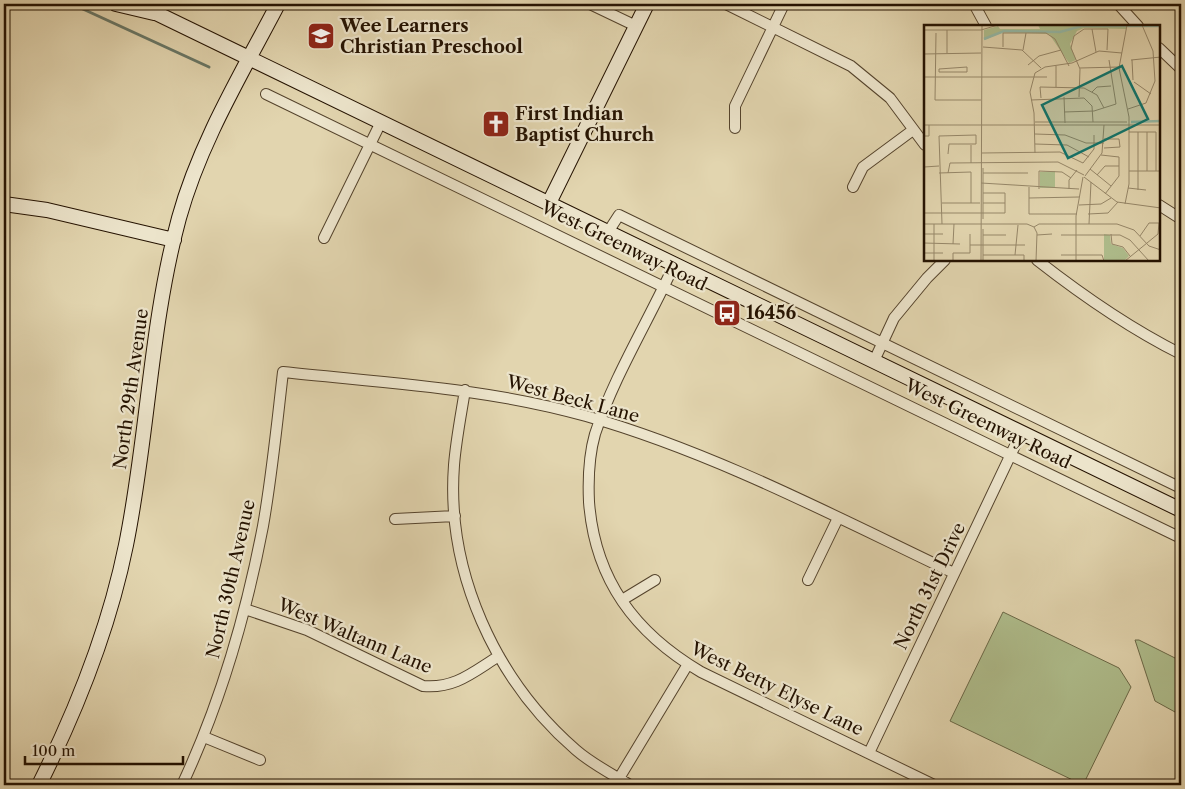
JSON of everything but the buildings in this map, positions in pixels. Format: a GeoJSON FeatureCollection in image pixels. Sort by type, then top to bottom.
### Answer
{"type":"FeatureCollection","features":[{"type":"Feature","properties":{"kind":"street","name":"West Greenway Road"},"geometry":{"type":"LineString","coordinates":[[116,4],[158,14]]}},
{"type":"Feature","properties":{"kind":"street","name":"West Greenway Road"},"geometry":{"type":"LineString","coordinates":[[144,4],[158,14],[249,59],[1181,510]]}},
{"type":"Feature","properties":{"kind":"street","name":"North 29th Avenue"},"geometry":{"type":"LineString","coordinates":[[39,785],[74,710],[114,598],[138,480],[157,332],[174,240],[201,157],[278,4]]}},
{"type":"Feature","properties":{"kind":"street"},"geometry":{"type":"LineString","coordinates":[[590,4],[636,26]]}},
{"type":"Feature","properties":{"kind":"street"},"geometry":{"type":"LineString","coordinates":[[549,203],[647,4]]}},
{"type":"Feature","properties":{"kind":"street"},"geometry":{"type":"LineString","coordinates":[[726,4],[851,66],[890,98],[924,144]]}},
{"type":"Feature","properties":{"kind":"street"},"geometry":{"type":"LineString","coordinates":[[735,128],[735,106],[784,4]]}},
{"type":"Feature","properties":{"kind":"street"},"geometry":{"type":"LineString","coordinates":[[974,4],[985,25]]}},
{"type":"Feature","properties":{"kind":"street"},"geometry":{"type":"LineString","coordinates":[[1118,4],[1137,25]]}},
{"type":"Feature","properties":{"kind":"street"},"geometry":{"type":"LineString","coordinates":[[1160,49],[1181,69]]}},
{"type":"Feature","properties":{"kind":"street","name":"West Greenway Road"},"geometry":{"type":"LineString","coordinates":[[266,94],[1181,538]]}},
{"type":"Feature","properties":{"kind":"street"},"geometry":{"type":"LineString","coordinates":[[324,238],[381,122]]}},
{"type":"Feature","properties":{"kind":"street"},"geometry":{"type":"LineString","coordinates":[[853,188],[863,167],[912,130]]}},
{"type":"Feature","properties":{"kind":"street"},"geometry":{"type":"LineString","coordinates":[[4,204],[47,210],[174,240]]}},
{"type":"Feature","properties":{"kind":"street"},"geometry":{"type":"LineString","coordinates":[[1160,205],[1181,219]]}},
{"type":"Feature","properties":{"kind":"street","name":"West Greenway Road"},"geometry":{"type":"LineString","coordinates":[[608,232],[619,215],[1181,488]]}},
{"type":"Feature","properties":{"kind":"street"},"geometry":{"type":"LineString","coordinates":[[874,361],[894,318],[927,278],[944,261]]}},
{"type":"Feature","properties":{"kind":"street"},"geometry":{"type":"LineString","coordinates":[[1038,261],[1089,300],[1142,335],[1181,354]]}},
{"type":"Feature","properties":{"kind":"street","name":"West Betty Elyse Lane"},"geometry":{"type":"LineString","coordinates":[[674,265],[600,421],[595,436],[588,481],[591,521],[597,551],[606,572],[622,600],[644,629],[662,647],[688,664],[934,785]]}},
{"type":"Feature","properties":{"kind":"street","name":"West Beck Lane"},"geometry":{"type":"LineString","coordinates":[[284,372],[465,390],[528,402],[600,421],[706,457],[954,574]]}},
{"type":"Feature","properties":{"kind":"street","name":"North 30th Avenue"},"geometry":{"type":"LineString","coordinates":[[182,785],[204,738],[235,649],[245,609],[263,524],[284,372]]}},
{"type":"Feature","properties":{"kind":"street"},"geometry":{"type":"LineString","coordinates":[[465,390],[454,466],[456,516],[466,585],[499,656],[523,692],[560,735],[578,751],[617,782],[630,785]]}},
{"type":"Feature","properties":{"kind":"street","name":"North 31st Drive"},"geometry":{"type":"LineString","coordinates":[[869,753],[1021,433]]}},
{"type":"Feature","properties":{"kind":"street"},"geometry":{"type":"LineString","coordinates":[[394,519],[456,516]]}},
{"type":"Feature","properties":{"kind":"street"},"geometry":{"type":"LineString","coordinates":[[808,580],[838,518]]}},
{"type":"Feature","properties":{"kind":"street"},"geometry":{"type":"LineString","coordinates":[[622,600],[655,580]]}},
{"type":"Feature","properties":{"kind":"street","name":"West Waltann Lane"},"geometry":{"type":"LineString","coordinates":[[245,609],[307,630],[423,686],[440,688],[452,684],[499,656]]}},
{"type":"Feature","properties":{"kind":"street"},"geometry":{"type":"LineString","coordinates":[[617,782],[688,664]]}},
{"type":"Feature","properties":{"kind":"street"},"geometry":{"type":"LineString","coordinates":[[204,738],[260,760]]}},
{"type":"Feature","properties":{"kind":"green space"},"geometry":{"type":"Polygon","coordinates":[[[1003,612],[1119,668],[1131,687],[1083,785],[950,721],[1003,612]]]}},
{"type":"Feature","properties":{"kind":"green space"},"geometry":{"type":"Polygon","coordinates":[[[1135,640],[1139,640],[1181,661],[1181,706],[1179,710],[1175,712],[1155,701],[1135,640]]]}},
{"type":"Feature","properties":{"kind":"waterway"},"geometry":{"type":"LineString","coordinates":[[72,4],[209,67]]}},
{"type":"Feature","properties":{"kind":"place","name":"Wee Learners Christian Preschool"},"geometry":{"type":"Point","coordinates":[321,36]}},
{"type":"Feature","properties":{"kind":"place","name":"First Indian Baptist Church"},"geometry":{"type":"Point","coordinates":[496,124]}},
{"type":"Feature","properties":{"kind":"place","name":"16456"},"geometry":{"type":"Point","coordinates":[727,313]}}]}
